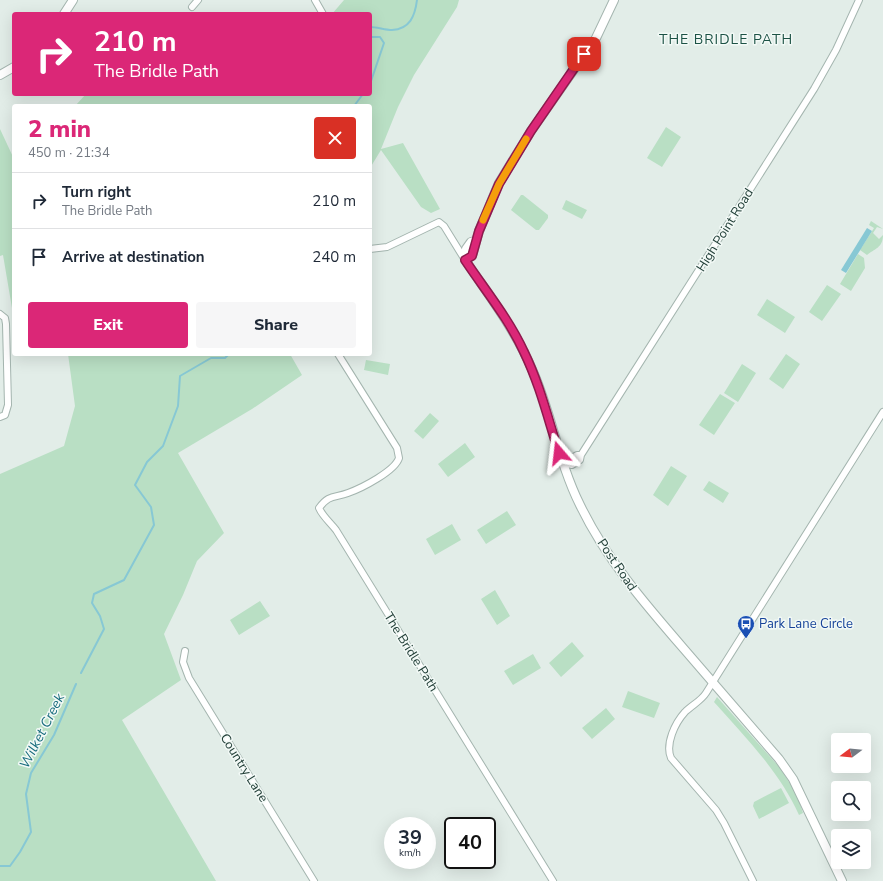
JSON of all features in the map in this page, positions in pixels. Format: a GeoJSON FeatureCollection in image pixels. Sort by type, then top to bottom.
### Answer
{"type":"FeatureCollection","features":[{"type":"Feature","properties":{"kind":"street"},"geometry":{"type":"LineString","coordinates":[[65,12],[73,0]]}},
{"type":"Feature","properties":{"kind":"street"},"geometry":{"type":"LineString","coordinates":[[192,8],[198,0]]}},
{"type":"Feature","properties":{"kind":"street"},"geometry":{"type":"LineString","coordinates":[[315,0],[322,12]]}},
{"type":"Feature","properties":{"kind":"street"},"geometry":{"type":"LineString","coordinates":[[465,260],[466,249],[471,242],[475,241],[499,184],[514,157],[596,38],[614,0]]}},
{"type":"Feature","properties":{"kind":"street","name":"High Point Road"},"geometry":{"type":"LineString","coordinates":[[566,465],[572,465],[580,460],[581,455],[814,89],[836,50],[859,0]]}},
{"type":"Feature","properties":{"kind":"street"},"geometry":{"type":"LineString","coordinates":[[0,75],[12,68]]}},
{"type":"Feature","properties":{"kind":"street","name":"Post Road"},"geometry":{"type":"LineString","coordinates":[[372,249],[387,247],[439,222],[444,226],[465,260],[514,332],[524,351],[540,390],[580,505],[599,540],[629,586],[779,759],[793,779],[842,881]]}},
{"type":"Feature","properties":{"kind":"street"},"geometry":{"type":"LineString","coordinates":[[0,314],[5,318],[6,324],[8,405],[6,414],[0,417]]}},
{"type":"Feature","properties":{"kind":"street","name":"The Bridle Path"},"geometry":{"type":"LineString","coordinates":[[339,356],[397,448],[399,458],[395,466],[364,486],[347,493],[332,496],[324,501],[319,508],[322,517],[329,521],[336,530],[553,881]]}},
{"type":"Feature","properties":{"kind":"street"},"geometry":{"type":"LineString","coordinates":[[753,881],[716,810],[671,758],[668,752],[677,724],[686,712],[705,695],[883,412]]}},
{"type":"Feature","properties":{"kind":"street","name":"Country Lane"},"geometry":{"type":"LineString","coordinates":[[184,651],[183,662],[189,678],[314,881]]}},
{"type":"Feature","properties":{"kind":"green space"},"geometry":{"type":"Polygon","coordinates":[[[344,0],[459,0],[457,7],[414,75],[398,107],[381,149],[403,143],[440,209],[431,213],[421,207],[381,150],[372,165],[372,104],[77,104],[84,96],[372,96],[372,12],[334,12],[344,0]]]}},
{"type":"Feature","properties":{"kind":"green space"},"geometry":{"type":"Polygon","coordinates":[[[666,127],[681,137],[662,167],[647,158],[666,127]]]}},
{"type":"Feature","properties":{"kind":"green space"},"geometry":{"type":"Polygon","coordinates":[[[0,129],[12,155],[12,308],[3,255],[0,256],[0,129]]]}},
{"type":"Feature","properties":{"kind":"green space"},"geometry":{"type":"Polygon","coordinates":[[[521,195],[548,215],[548,218],[539,230],[536,230],[511,210],[521,195]]]}},
{"type":"Feature","properties":{"kind":"green space"},"geometry":{"type":"Polygon","coordinates":[[[566,200],[587,210],[582,219],[562,209],[566,200]]]}},
{"type":"Feature","properties":{"kind":"green space"},"geometry":{"type":"Polygon","coordinates":[[[871,221],[883,229],[877,227],[873,233],[879,239],[883,235],[883,239],[878,248],[867,255],[860,250],[874,228],[869,225],[871,221]]]}},
{"type":"Feature","properties":{"kind":"green space"},"geometry":{"type":"Polygon","coordinates":[[[858,254],[864,258],[865,268],[851,291],[840,284],[858,254]]]}},
{"type":"Feature","properties":{"kind":"green space"},"geometry":{"type":"Polygon","coordinates":[[[827,285],[841,294],[822,321],[809,312],[827,285]]]}},
{"type":"Feature","properties":{"kind":"green space"},"geometry":{"type":"Polygon","coordinates":[[[767,299],[795,317],[785,333],[757,315],[767,299]]]}},
{"type":"Feature","properties":{"kind":"green space"},"geometry":{"type":"Polygon","coordinates":[[[786,354],[800,364],[783,389],[769,379],[786,354]]]}},
{"type":"Feature","properties":{"kind":"green space"},"geometry":{"type":"Polygon","coordinates":[[[68,356],[291,356],[302,375],[252,409],[178,453],[224,533],[197,561],[183,595],[164,634],[181,680],[122,720],[216,881],[0,881],[0,474],[64,446],[75,406],[68,356]]]}},
{"type":"Feature","properties":{"kind":"green space"},"geometry":{"type":"Polygon","coordinates":[[[366,360],[390,364],[388,375],[364,370],[366,360]]]}},
{"type":"Feature","properties":{"kind":"green space"},"geometry":{"type":"Polygon","coordinates":[[[742,364],[756,373],[738,402],[724,393],[742,364]]]}},
{"type":"Feature","properties":{"kind":"green space"},"geometry":{"type":"Polygon","coordinates":[[[720,394],[735,403],[714,435],[699,425],[720,394]]]}},
{"type":"Feature","properties":{"kind":"green space"},"geometry":{"type":"Polygon","coordinates":[[[430,413],[439,421],[423,439],[414,431],[430,413]]]}},
{"type":"Feature","properties":{"kind":"green space"},"geometry":{"type":"Polygon","coordinates":[[[465,443],[475,457],[448,477],[438,464],[465,443]]]}},
{"type":"Feature","properties":{"kind":"green space"},"geometry":{"type":"Polygon","coordinates":[[[671,466],[687,476],[668,506],[653,495],[671,466]]]}},
{"type":"Feature","properties":{"kind":"green space"},"geometry":{"type":"Polygon","coordinates":[[[709,481],[729,493],[723,503],[703,490],[709,481]]]}},
{"type":"Feature","properties":{"kind":"green space"},"geometry":{"type":"Polygon","coordinates":[[[507,511],[516,525],[486,544],[477,530],[507,511]]]}},
{"type":"Feature","properties":{"kind":"green space"},"geometry":{"type":"Polygon","coordinates":[[[452,524],[461,540],[435,555],[426,539],[452,524]]]}},
{"type":"Feature","properties":{"kind":"green space"},"geometry":{"type":"Polygon","coordinates":[[[495,590],[510,616],[497,625],[481,599],[495,590]]]}},
{"type":"Feature","properties":{"kind":"green space"},"geometry":{"type":"Polygon","coordinates":[[[260,601],[270,616],[239,635],[230,620],[260,601]]]}},
{"type":"Feature","properties":{"kind":"green space"},"geometry":{"type":"Polygon","coordinates":[[[572,642],[584,656],[561,677],[549,663],[572,642]]]}},
{"type":"Feature","properties":{"kind":"green space"},"geometry":{"type":"Polygon","coordinates":[[[533,654],[541,668],[513,685],[504,671],[533,654]]]}},
{"type":"Feature","properties":{"kind":"green space"},"geometry":{"type":"Polygon","coordinates":[[[628,691],[660,703],[654,718],[622,707],[628,691]]]}},
{"type":"Feature","properties":{"kind":"green space"},"geometry":{"type":"Polygon","coordinates":[[[717,697],[781,769],[797,795],[803,813],[799,815],[772,769],[714,702],[717,697]]]}},
{"type":"Feature","properties":{"kind":"green space"},"geometry":{"type":"Polygon","coordinates":[[[606,708],[615,719],[592,739],[582,728],[606,708]]]}},
{"type":"Feature","properties":{"kind":"green space"},"geometry":{"type":"Polygon","coordinates":[[[781,788],[789,803],[759,819],[753,806],[754,802],[781,788]]]}},
{"type":"Feature","properties":{"kind":"water"},"geometry":{"type":"Polygon","coordinates":[[[867,228],[872,231],[846,273],[841,270],[867,228]]]}},
{"type":"Feature","properties":{"kind":"waterway","name":"Wilket Creek"},"geometry":{"type":"LineString","coordinates":[[372,27],[392,30],[403,27],[413,16],[417,0]]}},
{"type":"Feature","properties":{"kind":"waterway","name":"Wilket Creek"},"geometry":{"type":"LineString","coordinates":[[372,37],[380,37],[384,43],[372,78]]}},
{"type":"Feature","properties":{"kind":"waterway","name":"Wilket Creek"},"geometry":{"type":"LineString","coordinates":[[356,104],[362,96]]}},
{"type":"Feature","properties":{"kind":"waterway","name":"Wilket Creek"},"geometry":{"type":"LineString","coordinates":[[81,673],[104,629],[100,616],[92,603],[94,594],[124,580],[154,525],[151,507],[135,485],[147,462],[163,446],[178,406],[180,376],[211,358],[225,358],[227,356]]}},
{"type":"Feature","properties":{"kind":"waterway","name":"Wilket Creek"},"geometry":{"type":"LineString","coordinates":[[0,866],[10,866],[31,832],[26,794],[31,773],[54,735],[76,684]]}},
{"type":"Feature","properties":{"kind":"slow traffic"},"geometry":{"type":"LineString","coordinates":[[483,220],[499,184],[526,139]]}},
{"type":"Feature","properties":{"kind":"place","name":"Park Lane Circle"},"geometry":{"type":"Point","coordinates":[746,639]}},
{"type":"Feature","properties":{"kind":"district","name":"THE BRIDLE PATH"},"geometry":{"type":"Point","coordinates":[726,39]}},
{"type":"Feature","properties":{"kind":"route"},"geometry":{"type":"LineString","coordinates":[[559,453],[540,390],[524,351],[514,332],[465,260],[472,256],[476,247],[475,241],[488,208],[514,157],[584,54]]}}]}
